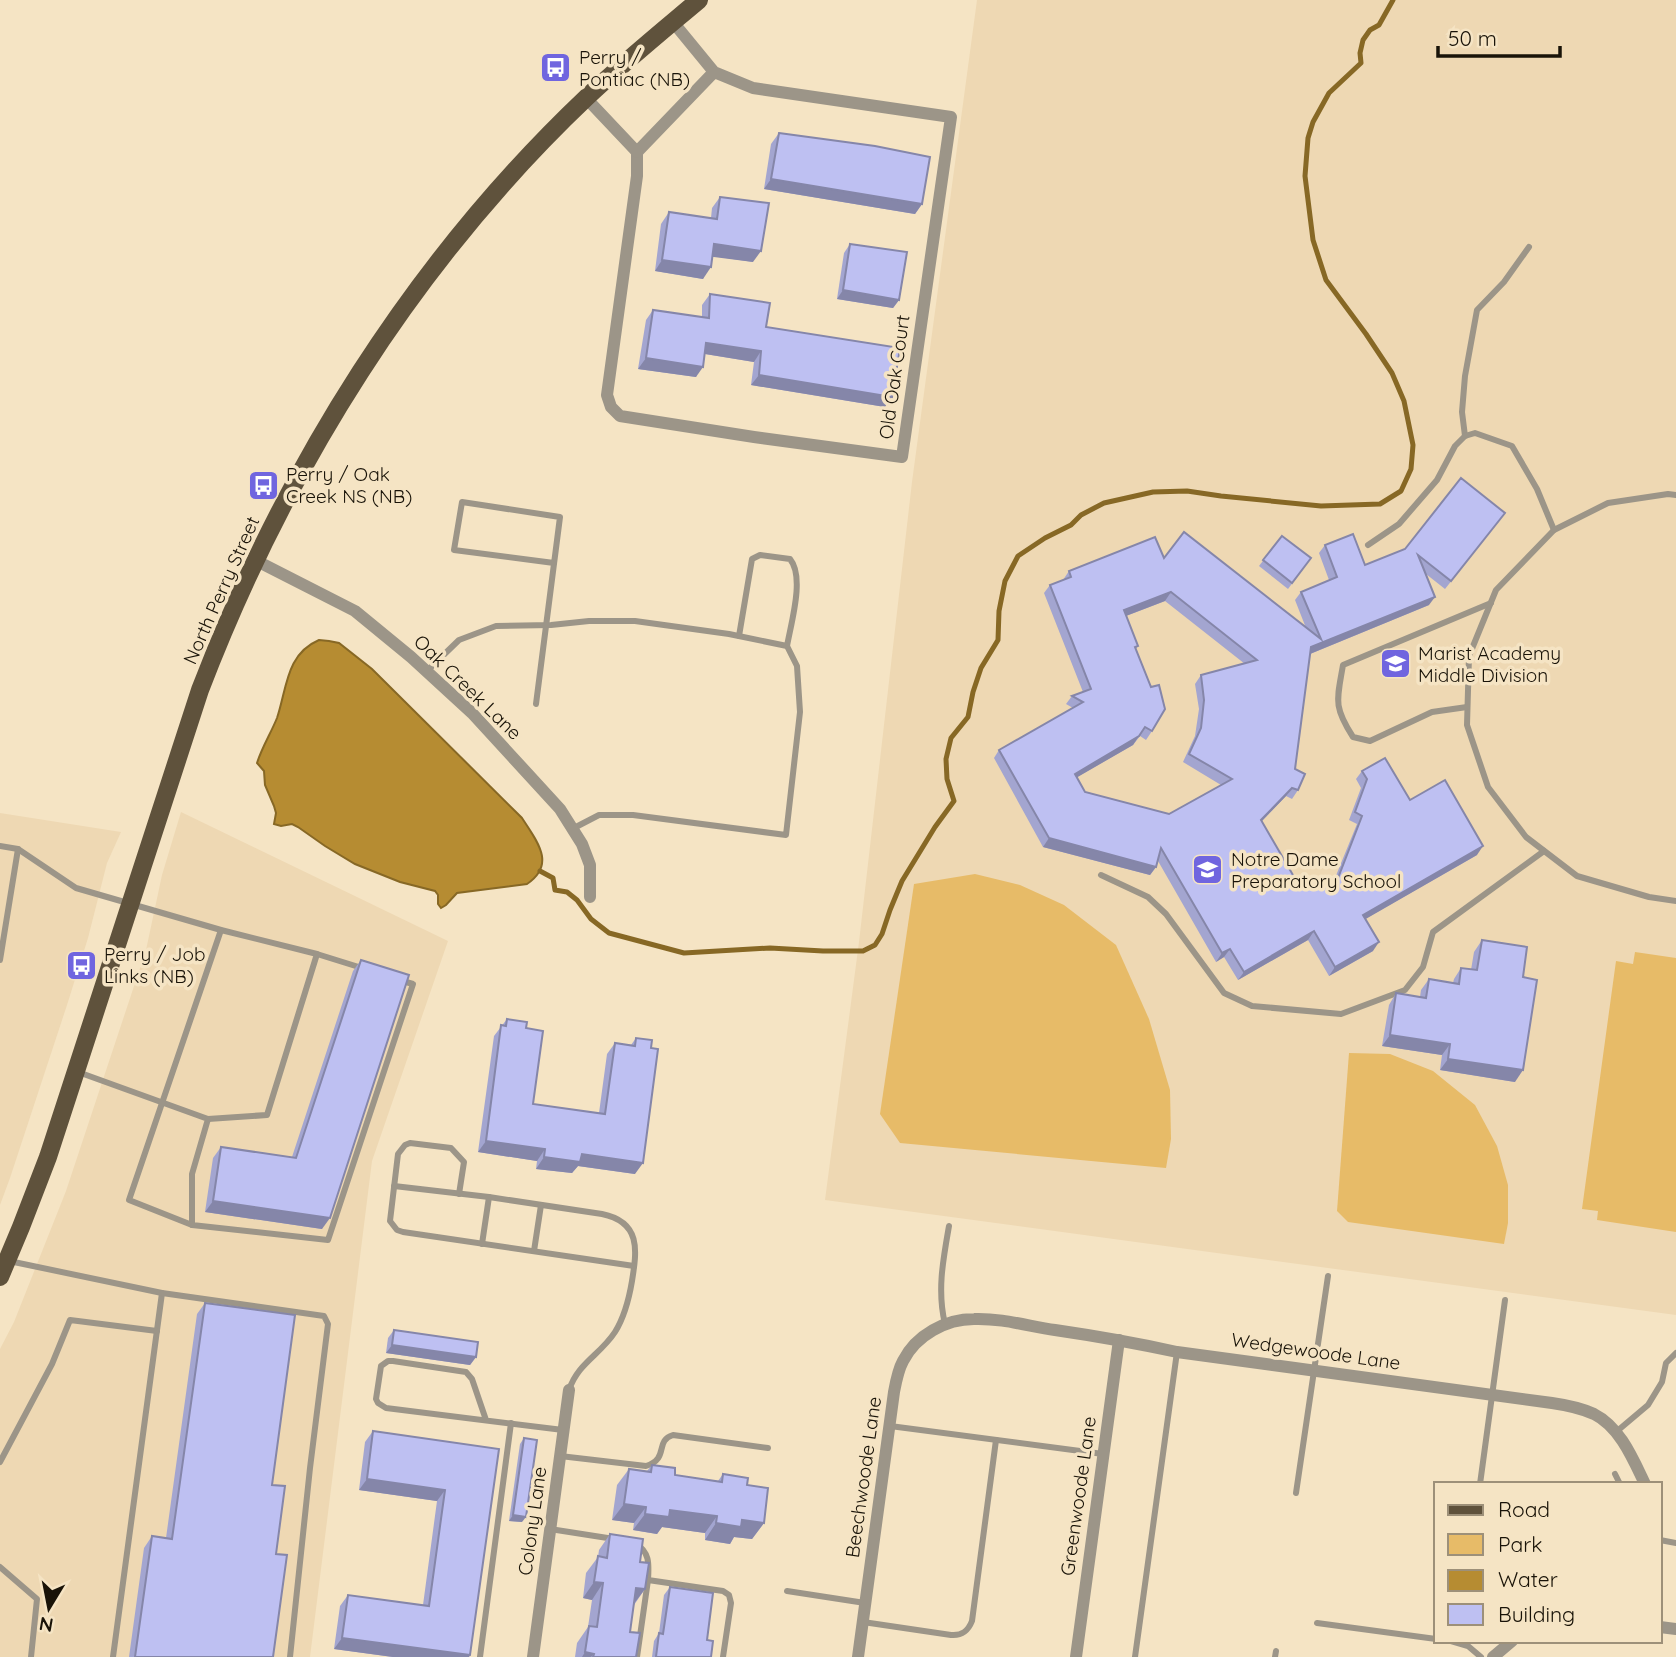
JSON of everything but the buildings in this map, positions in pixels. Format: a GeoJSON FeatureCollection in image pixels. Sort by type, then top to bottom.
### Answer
{"type":"FeatureCollection","features":[{"type":"Feature","properties":{"kind":"main road","name":"North Perry Street"},"geometry":{"type":"LineString","coordinates":[[2,1264],[35,1193],[195,702],[255,560],[298,477],[337,409],[399,316],[483,208],[586,98],[699,0]]}},
{"type":"Feature","properties":{"kind":"street","name":"Old Oak Court"},"geometry":{"type":"LineString","coordinates":[[637,152],[637,176],[607,395],[611,407],[620,416],[902,457],[951,117],[753,88],[714,72],[673,22]]}},
{"type":"Feature","properties":{"kind":"street"},"geometry":{"type":"LineString","coordinates":[[586,98],[637,152],[714,72]]}},
{"type":"Feature","properties":{"kind":"street","name":"Oak Creek Lane"},"geometry":{"type":"LineString","coordinates":[[255,560],[355,611],[472,713],[560,808],[582,844],[590,865],[590,897]]}},
{"type":"Feature","properties":{"kind":"street","name":"Wedgewoode Lane"},"geometry":{"type":"LineString","coordinates":[[945,1324],[963,1319],[986,1319],[1177,1352],[1579,1408],[1602,1419],[1616,1432],[1644,1482]]}},
{"type":"Feature","properties":{"kind":"street","name":"Beechwoode Lane"},"geometry":{"type":"LineString","coordinates":[[858,1657],[896,1381],[903,1360],[917,1342],[945,1324]]}},
{"type":"Feature","properties":{"kind":"street","name":"Greenwoode Lane"},"geometry":{"type":"LineString","coordinates":[[1076,1657],[1119,1340]]}},
{"type":"Feature","properties":{"kind":"street","name":"Colony Lane"},"geometry":{"type":"LineString","coordinates":[[533,1657],[569,1390]]}},
{"type":"Feature","properties":{"kind":"street"},"geometry":{"type":"LineString","coordinates":[[1493,1657],[1510,1643]]}},
{"type":"Feature","properties":{"kind":"lane"},"geometry":{"type":"LineString","coordinates":[[1465,436],[1462,412],[1465,376],[1477,310],[1504,282],[1529,247]]}},
{"type":"Feature","properties":{"kind":"lane"},"geometry":{"type":"LineString","coordinates":[[1368,545],[1399,524],[1437,480],[1455,446],[1465,436],[1475,433],[1512,446],[1537,489],[1554,530]]}},
{"type":"Feature","properties":{"kind":"lane"},"geometry":{"type":"LineString","coordinates":[[1676,495],[1608,503],[1554,530],[1496,590],[1469,656],[1467,707],[1467,725],[1488,787],[1526,837],[1577,876],[1649,897],[1676,901]]}},
{"type":"Feature","properties":{"kind":"lane"},"geometry":{"type":"LineString","coordinates":[[536,704],[560,517],[462,502],[454,550],[554,563]]}},
{"type":"Feature","properties":{"kind":"lane"},"geometry":{"type":"LineString","coordinates":[[572,828],[599,815],[633,815],[786,835],[800,712],[797,666],[787,646],[797,584],[794,565],[790,559],[760,555],[752,559],[739,636]]}},
{"type":"Feature","properties":{"kind":"lane"},"geometry":{"type":"LineString","coordinates":[[1467,707],[1432,712],[1370,741],[1353,737],[1341,719],[1337,699],[1343,665],[1490,603]]}},
{"type":"Feature","properties":{"kind":"lane"},"geometry":{"type":"LineString","coordinates":[[427,671],[459,640],[496,626],[635,621],[787,646]]}},
{"type":"Feature","properties":{"kind":"lane"},"geometry":{"type":"LineString","coordinates":[[0,846],[18,849],[76,888],[365,969]]}},
{"type":"Feature","properties":{"kind":"lane"},"geometry":{"type":"LineString","coordinates":[[0,960],[18,849]]}},
{"type":"Feature","properties":{"kind":"lane"},"geometry":{"type":"LineString","coordinates":[[1101,875],[1147,897],[1166,914],[1224,993],[1252,1006],[1341,1014],[1405,990],[1423,967],[1433,932],[1544,851]]}},
{"type":"Feature","properties":{"kind":"lane"},"geometry":{"type":"LineString","coordinates":[[221,930],[129,1200],[192,1225],[328,1240],[413,984],[389,977]]}},
{"type":"Feature","properties":{"kind":"lane"},"geometry":{"type":"LineString","coordinates":[[76,1071],[208,1119],[267,1115],[317,954]]}},
{"type":"Feature","properties":{"kind":"lane"},"geometry":{"type":"LineString","coordinates":[[192,1225],[192,1174],[208,1119]]}},
{"type":"Feature","properties":{"kind":"lane"},"geometry":{"type":"LineString","coordinates":[[459,1194],[464,1162],[451,1147],[410,1143],[400,1149],[398,1154],[390,1222],[403,1232],[634,1266]]}},
{"type":"Feature","properties":{"kind":"lane"},"geometry":{"type":"LineString","coordinates":[[394,1186],[489,1197],[610,1216],[622,1222],[631,1232],[636,1243],[636,1254],[628,1301],[620,1323],[610,1340],[578,1372],[569,1390]]}},
{"type":"Feature","properties":{"kind":"lane"},"geometry":{"type":"LineString","coordinates":[[482,1244],[489,1197]]}},
{"type":"Feature","properties":{"kind":"lane"},"geometry":{"type":"LineString","coordinates":[[534,1251],[541,1205]]}},
{"type":"Feature","properties":{"kind":"lane"},"geometry":{"type":"LineString","coordinates":[[945,1324],[940,1293],[949,1226]]}},
{"type":"Feature","properties":{"kind":"lane"},"geometry":{"type":"LineString","coordinates":[[2,1264],[162,1293],[324,1316],[328,1324],[290,1657]]}},
{"type":"Feature","properties":{"kind":"lane"},"geometry":{"type":"LineString","coordinates":[[1296,1493],[1328,1276]]}},
{"type":"Feature","properties":{"kind":"lane"},"geometry":{"type":"LineString","coordinates":[[113,1657],[162,1293]]}},
{"type":"Feature","properties":{"kind":"lane"},"geometry":{"type":"LineString","coordinates":[[1480,1482],[1505,1300]]}},
{"type":"Feature","properties":{"kind":"lane"},"geometry":{"type":"LineString","coordinates":[[0,1462],[52,1364],[70,1320],[157,1331]]}},
{"type":"Feature","properties":{"kind":"lane"},"geometry":{"type":"LineString","coordinates":[[1135,1657],[1177,1352]]}},
{"type":"Feature","properties":{"kind":"lane"},"geometry":{"type":"LineString","coordinates":[[1616,1432],[1647,1405],[1662,1382],[1666,1363],[1676,1353]]}},
{"type":"Feature","properties":{"kind":"lane"},"geometry":{"type":"LineString","coordinates":[[486,1420],[472,1378],[466,1372],[393,1361],[381,1366],[376,1399],[382,1406],[461,1418],[564,1430]]}},
{"type":"Feature","properties":{"kind":"lane"},"geometry":{"type":"LineString","coordinates":[[480,1657],[511,1423]]}},
{"type":"Feature","properties":{"kind":"lane"},"geometry":{"type":"LineString","coordinates":[[889,1426],[1103,1454]]}},
{"type":"Feature","properties":{"kind":"lane"},"geometry":{"type":"LineString","coordinates":[[560,1456],[646,1466],[656,1462],[661,1454],[663,1441],[673,1435],[768,1448]]}},
{"type":"Feature","properties":{"kind":"lane"},"geometry":{"type":"LineString","coordinates":[[862,1622],[955,1636],[962,1634],[969,1627],[972,1621],[996,1440]]}},
{"type":"Feature","properties":{"kind":"lane"},"geometry":{"type":"LineString","coordinates":[[1615,1474],[1619,1482]]}},
{"type":"Feature","properties":{"kind":"lane"},"geometry":{"type":"LineString","coordinates":[[550,1529],[616,1539]]}},
{"type":"Feature","properties":{"kind":"lane"},"geometry":{"type":"LineString","coordinates":[[630,1541],[642,1547],[649,1562],[637,1657]]}},
{"type":"Feature","properties":{"kind":"lane"},"geometry":{"type":"LineString","coordinates":[[0,1567],[37,1599],[32,1657]]}},
{"type":"Feature","properties":{"kind":"lane"},"geometry":{"type":"LineString","coordinates":[[648,1580],[723,1591],[729,1595],[731,1603],[723,1657]]}},
{"type":"Feature","properties":{"kind":"lane"},"geometry":{"type":"LineString","coordinates":[[787,1591],[865,1603]]}},
{"type":"Feature","properties":{"kind":"lane"},"geometry":{"type":"LineString","coordinates":[[1317,1623],[1434,1639]]}},
{"type":"Feature","properties":{"kind":"lane"},"geometry":{"type":"LineString","coordinates":[[1458,1643],[1468,1646],[1481,1657]]}},
{"type":"Feature","properties":{"kind":"shaded area"},"geometry":{"type":"Polygon","coordinates":[[[977,0],[1676,0],[1676,1315],[825,1200],[859,942],[912,482],[977,0]]]}},
{"type":"Feature","properties":{"kind":"shaded area"},"geometry":{"type":"Polygon","coordinates":[[[181,812],[448,941],[372,1161],[310,1657],[0,1657],[0,1349],[14,1322],[66,1191],[146,950],[162,875],[181,812]]]}},
{"type":"Feature","properties":{"kind":"shaded area"},"geometry":{"type":"Polygon","coordinates":[[[0,813],[121,832],[107,863],[88,938],[0,1205],[0,813]]]}},
{"type":"Feature","properties":{"kind":"green space"},"geometry":{"type":"Polygon","coordinates":[[[975,874],[1020,885],[1064,905],[1116,945],[1149,1019],[1170,1090],[1171,1139],[1166,1168],[900,1143],[880,1114],[914,884],[975,874]]]}},
{"type":"Feature","properties":{"kind":"green space"},"geometry":{"type":"Polygon","coordinates":[[[1635,952],[1676,958],[1676,1232],[1597,1220],[1598,1211],[1582,1209],[1616,961],[1633,964],[1635,952]]]}},
{"type":"Feature","properties":{"kind":"green space"},"geometry":{"type":"Polygon","coordinates":[[[1349,1053],[1390,1054],[1433,1071],[1475,1105],[1497,1146],[1508,1185],[1508,1223],[1504,1244],[1348,1222],[1337,1211],[1349,1053]]]}},
{"type":"Feature","properties":{"kind":"water"},"geometry":{"type":"Polygon","coordinates":[[[319,640],[339,643],[372,669],[522,818],[538,843],[542,860],[536,876],[527,884],[457,893],[441,908],[435,891],[400,882],[355,864],[292,824],[274,824],[276,813],[265,785],[264,771],[257,763],[277,718],[294,663],[308,646],[319,640]]]}},
{"type":"Feature","properties":{"kind":"waterway"},"geometry":{"type":"LineString","coordinates":[[540,871],[553,878],[555,890],[567,892],[577,900],[591,919],[609,933],[684,953],[770,948],[863,951],[875,945],[882,934],[902,881],[954,801],[947,779],[946,759],[951,738],[968,717],[981,668],[998,640],[999,611],[1005,581],[1018,556],[1104,503],[1153,492],[1187,491],[1321,506],[1380,504],[1401,491],[1411,469],[1413,445],[1404,401],[1392,373],[1326,280],[1313,240],[1305,176],[1308,138],[1313,122],[1329,93],[1361,63],[1363,40],[1370,30],[1379,25],[1393,0]]}},
{"type":"Feature","properties":{"kind":"place","name":"Perry / Pontiac (NB)"},"geometry":{"type":"Point","coordinates":[556,68]}},
{"type":"Feature","properties":{"kind":"place","name":"Perry / Oak Creek NS (NB)"},"geometry":{"type":"Point","coordinates":[263,485]}},
{"type":"Feature","properties":{"kind":"place","name":"Marist Academy Middle Division"},"geometry":{"type":"Point","coordinates":[1395,664]}},
{"type":"Feature","properties":{"kind":"place","name":"Notre Dame Preparatory School"},"geometry":{"type":"Point","coordinates":[1208,870]}},
{"type":"Feature","properties":{"kind":"place","name":"Perry / Job Links (NB)"},"geometry":{"type":"Point","coordinates":[81,965]}}]}
